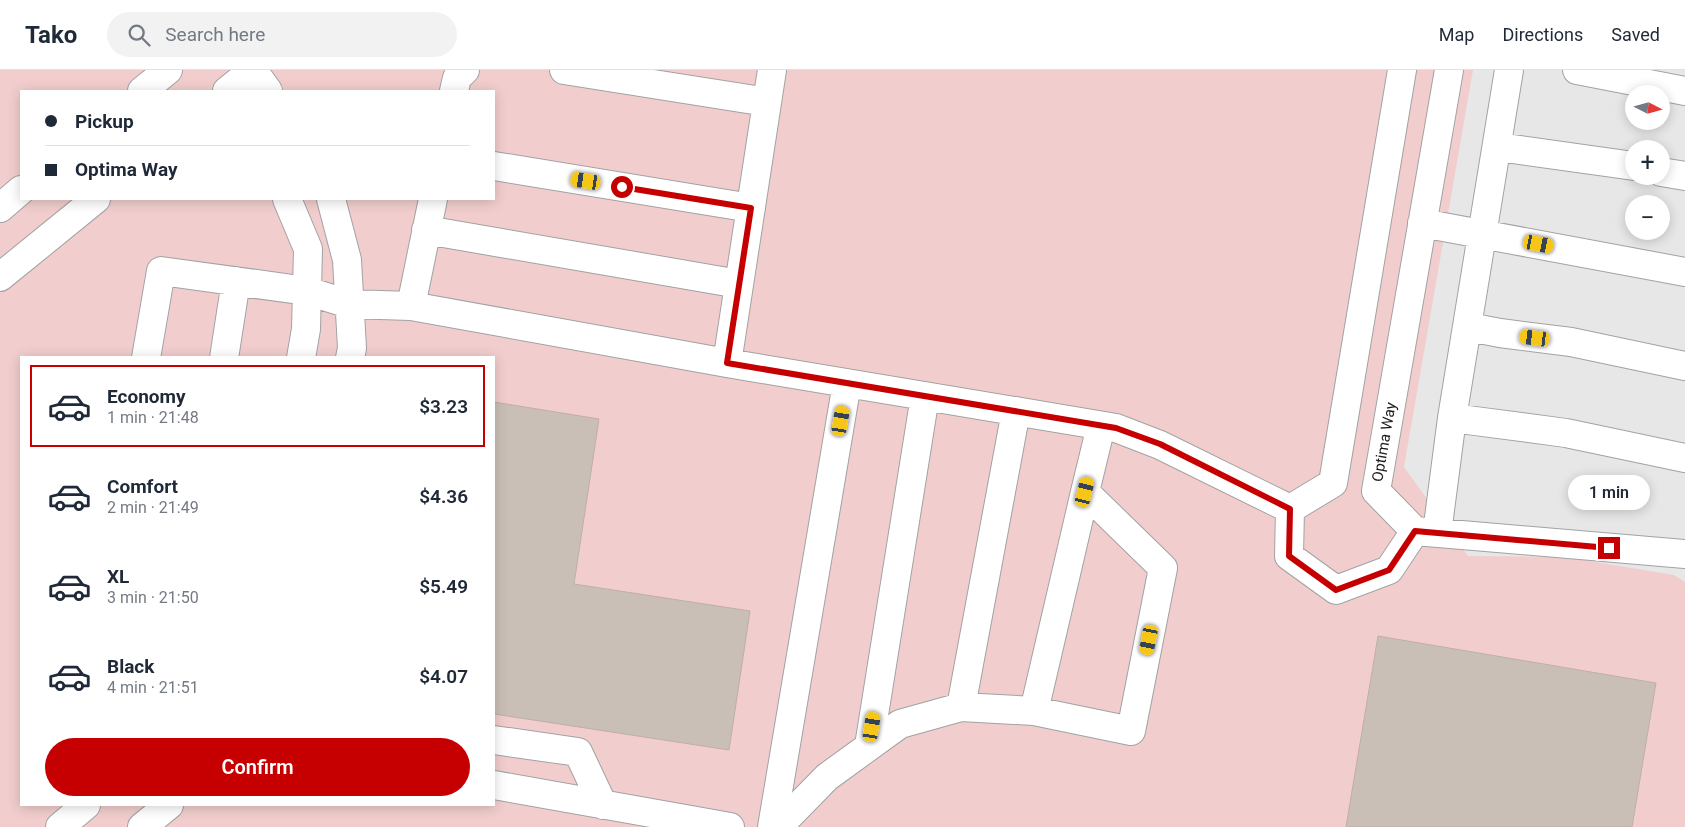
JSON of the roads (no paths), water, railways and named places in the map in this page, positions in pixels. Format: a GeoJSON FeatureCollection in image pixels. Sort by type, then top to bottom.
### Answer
{"type":"FeatureCollection","features":[{"type":"Feature","properties":{"kind":"street"},"geometry":{"type":"LineString","coordinates":[[143,90],[168,70]]}},
{"type":"Feature","properties":{"kind":"street"},"geometry":{"type":"LineString","coordinates":[[228,90],[253,70],[267,90]]}},
{"type":"Feature","properties":{"kind":"street"},"geometry":{"type":"LineString","coordinates":[[454,90],[457,78],[465,70]]}},
{"type":"Feature","properties":{"kind":"street"},"geometry":{"type":"LineString","coordinates":[[564,70],[767,102]]}},
{"type":"Feature","properties":{"kind":"street"},"geometry":{"type":"LineString","coordinates":[[727,363],[772,70]]}},
{"type":"Feature","properties":{"kind":"street"},"geometry":{"type":"LineString","coordinates":[[1333,483],[1402,70]]}},
{"type":"Feature","properties":{"kind":"street","name":"Optima Way"},"geometry":{"type":"LineString","coordinates":[[1426,532],[1376,491],[1449,70]]}},
{"type":"Feature","properties":{"kind":"street"},"geometry":{"type":"LineString","coordinates":[[1290,509],[1289,556],[1336,590],[1389,570],[1426,532],[1452,418],[1469,327],[1509,70]]}},
{"type":"Feature","properties":{"kind":"street"},"geometry":{"type":"LineString","coordinates":[[1577,70],[1685,90]]}},
{"type":"Feature","properties":{"kind":"street"},"geometry":{"type":"LineString","coordinates":[[1498,147],[1625,165]]}},
{"type":"Feature","properties":{"kind":"street"},"geometry":{"type":"LineString","coordinates":[[495,166],[751,208]]}},
{"type":"Feature","properties":{"kind":"street"},"geometry":{"type":"LineString","coordinates":[[1670,174],[1685,176]]}},
{"type":"Feature","properties":{"kind":"street"},"geometry":{"type":"LineString","coordinates":[[0,208],[20,191]]}},
{"type":"Feature","properties":{"kind":"street"},"geometry":{"type":"LineString","coordinates":[[0,277],[95,200]]}},
{"type":"Feature","properties":{"kind":"street"},"geometry":{"type":"LineString","coordinates":[[287,200],[308,250],[306,329],[301,356]]}},
{"type":"Feature","properties":{"kind":"street"},"geometry":{"type":"LineString","coordinates":[[331,200],[347,260],[352,348],[350,356]]}},
{"type":"Feature","properties":{"kind":"street"},"geometry":{"type":"LineString","coordinates":[[411,306],[433,200]]}},
{"type":"Feature","properties":{"kind":"street"},"geometry":{"type":"LineString","coordinates":[[1422,223],[1484,233],[1685,272]]}},
{"type":"Feature","properties":{"kind":"street"},"geometry":{"type":"LineString","coordinates":[[426,230],[739,284]]}},
{"type":"Feature","properties":{"kind":"street"},"geometry":{"type":"LineString","coordinates":[[146,356],[161,271],[236,281],[307,291],[349,304],[411,306],[727,363],[1116,428],[1160,444],[1290,509]]}},
{"type":"Feature","properties":{"kind":"street"},"geometry":{"type":"LineString","coordinates":[[224,356],[236,281]]}},
{"type":"Feature","properties":{"kind":"street"},"geometry":{"type":"LineString","coordinates":[[1469,327],[1571,342],[1685,366]]}},
{"type":"Feature","properties":{"kind":"street"},"geometry":{"type":"LineString","coordinates":[[772,827],[847,383]]}},
{"type":"Feature","properties":{"kind":"street"},"geometry":{"type":"LineString","coordinates":[[869,746],[925,396]]}},
{"type":"Feature","properties":{"kind":"street"},"geometry":{"type":"LineString","coordinates":[[961,707],[1016,411]]}},
{"type":"Feature","properties":{"kind":"street"},"geometry":{"type":"LineString","coordinates":[[1452,418],[1566,433],[1685,458]]}},
{"type":"Feature","properties":{"kind":"street"},"geometry":{"type":"LineString","coordinates":[[1034,711],[1101,426]]}},
{"type":"Feature","properties":{"kind":"street"},"geometry":{"type":"LineString","coordinates":[[1290,509],[1333,483],[1376,491]]}},
{"type":"Feature","properties":{"kind":"street"},"geometry":{"type":"LineString","coordinates":[[778,827],[827,777],[900,724],[961,707],[1034,711],[1131,731],[1163,568],[1085,492]]}},
{"type":"Feature","properties":{"kind":"street"},"geometry":{"type":"LineString","coordinates":[[1426,532],[1685,554]]}},
{"type":"Feature","properties":{"kind":"street"},"geometry":{"type":"LineString","coordinates":[[495,740],[578,752],[603,804]]}},
{"type":"Feature","properties":{"kind":"street"},"geometry":{"type":"LineString","coordinates":[[495,785],[730,827]]}},
{"type":"Feature","properties":{"kind":"street"},"geometry":{"type":"LineString","coordinates":[[60,827],[85,806]]}},
{"type":"Feature","properties":{"kind":"street"},"geometry":{"type":"LineString","coordinates":[[142,827],[167,806]]}}]}
